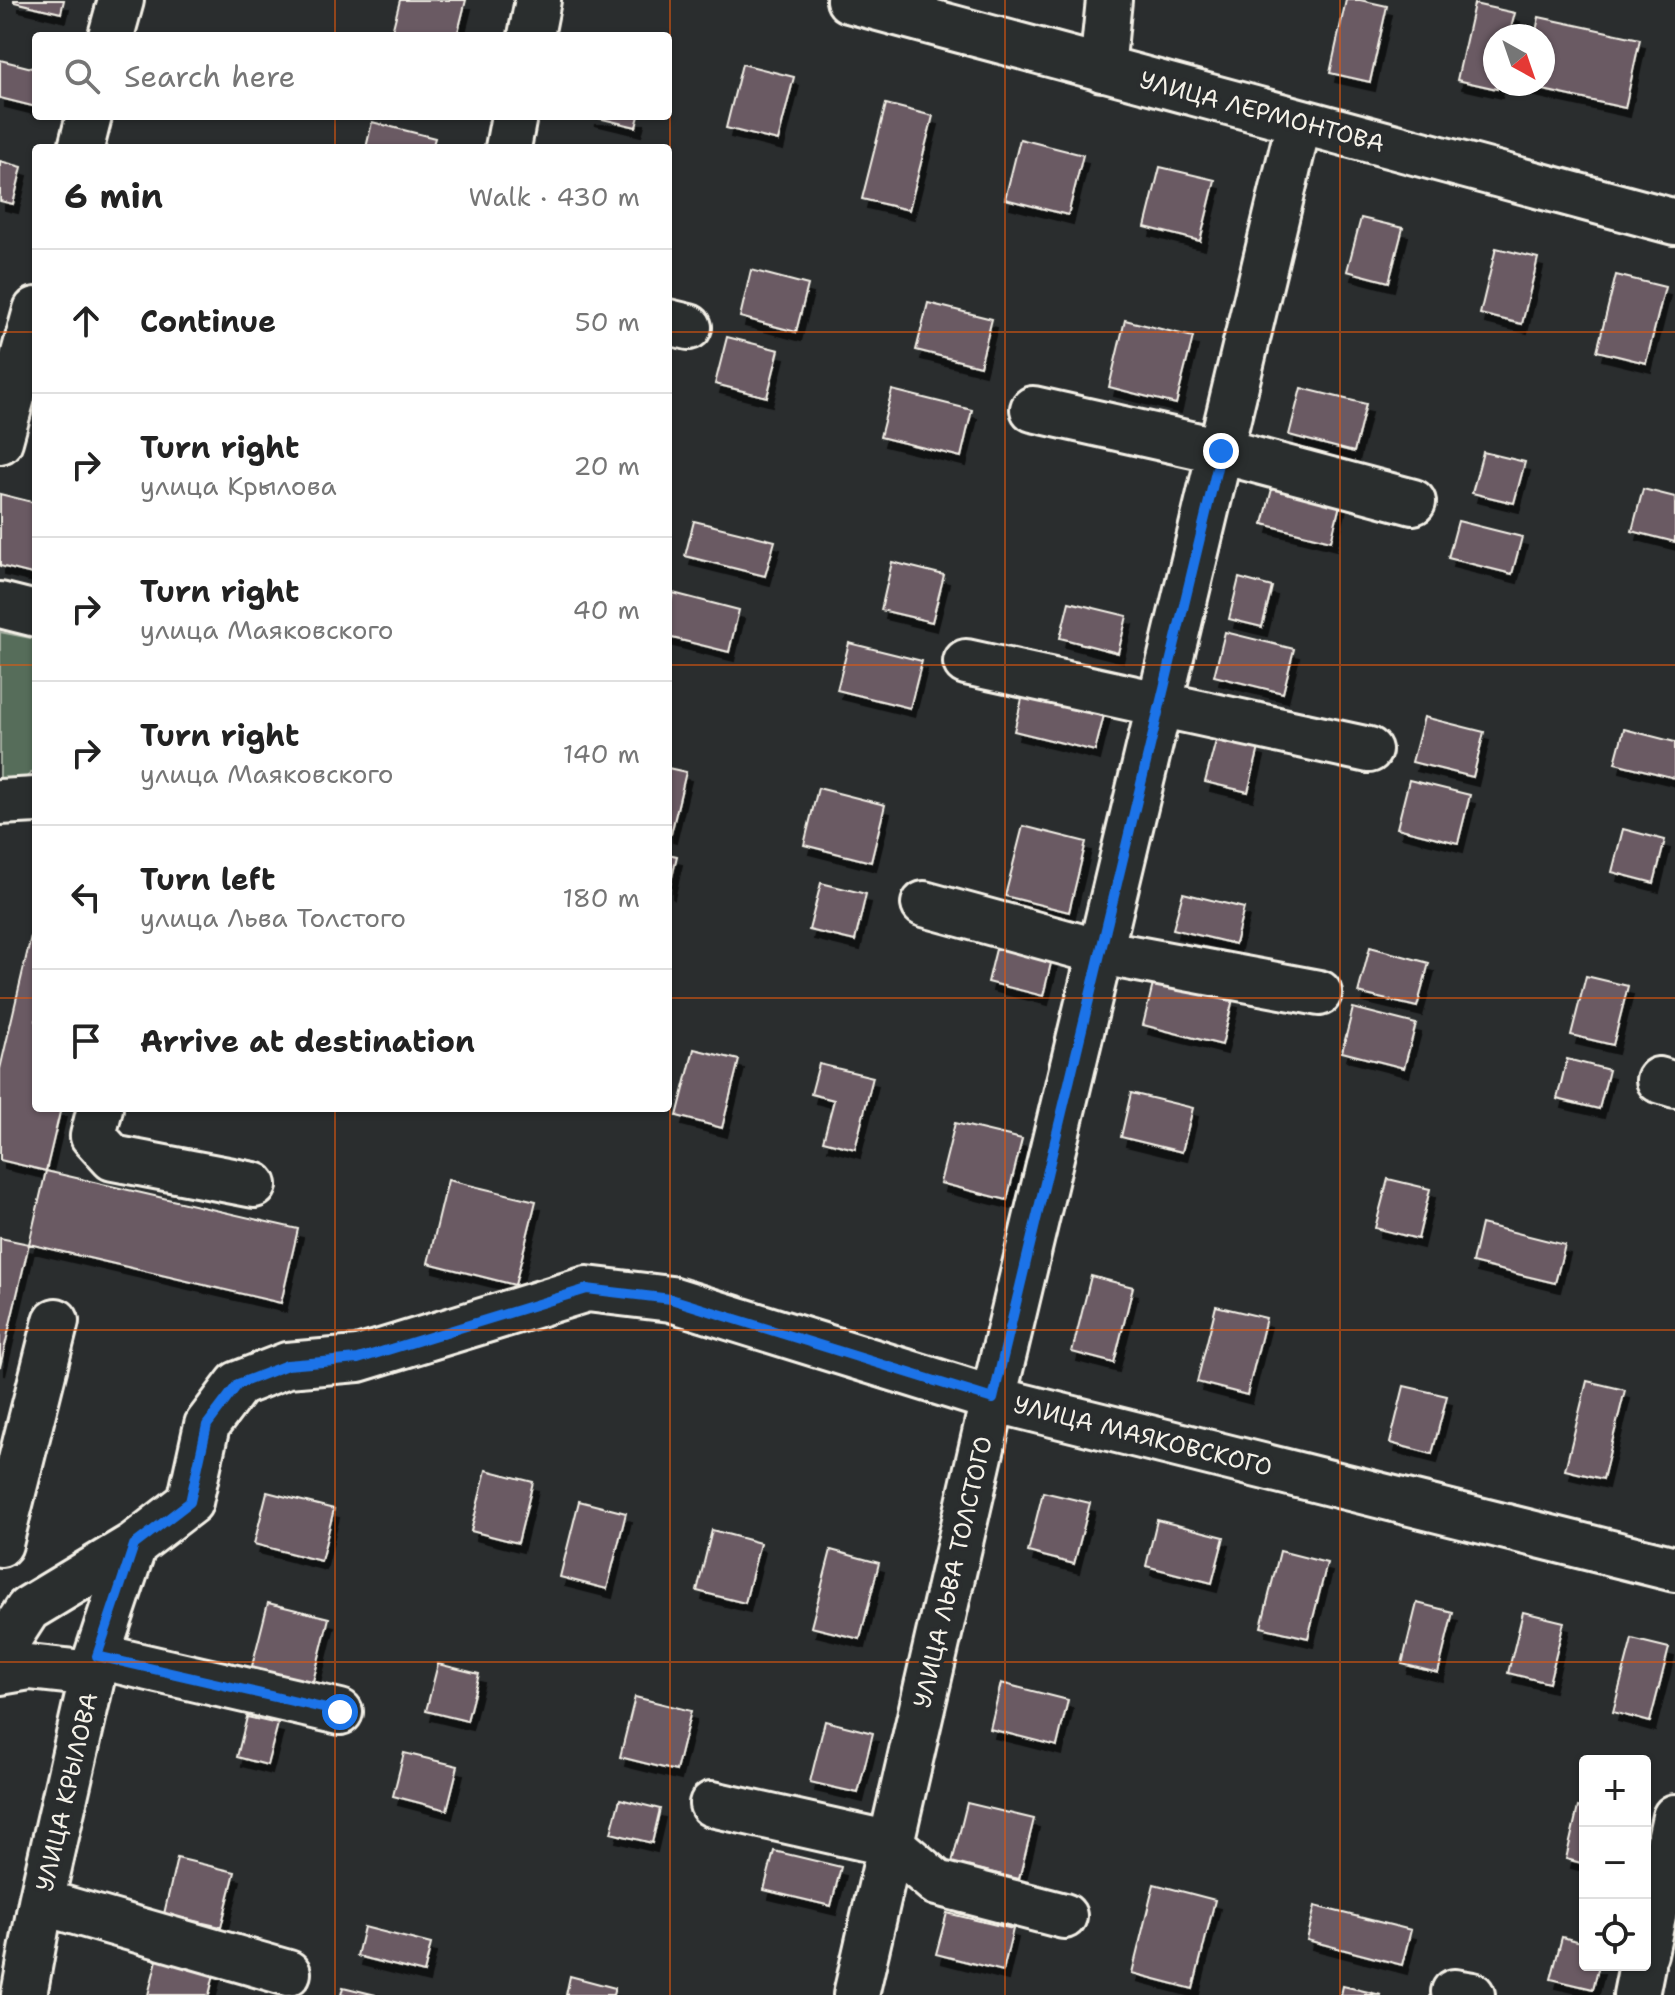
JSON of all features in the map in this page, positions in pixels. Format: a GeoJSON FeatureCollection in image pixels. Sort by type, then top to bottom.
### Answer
{"type":"FeatureCollection","features":[{"type":"Feature","properties":{"kind":"street"},"geometry":{"type":"LineString","coordinates":[[112,32],[121,0]]}},
{"type":"Feature","properties":{"kind":"street"},"geometry":{"type":"LineString","coordinates":[[532,32],[538,0]]}},
{"type":"Feature","properties":{"kind":"street","name":"УЛИЦА ЛЕРМОНТОВА"},"geometry":{"type":"LineString","coordinates":[[849,0],[1675,222]]}},
{"type":"Feature","properties":{"kind":"street"},"geometry":{"type":"LineString","coordinates":[[1102,69],[1109,0]]}},
{"type":"Feature","properties":{"kind":"street"},"geometry":{"type":"LineString","coordinates":[[82,144],[88,120]]}},
{"type":"Feature","properties":{"kind":"street"},"geometry":{"type":"LineString","coordinates":[[509,144],[513,120]]}},
{"type":"Feature","properties":{"kind":"street","name":"УЛИЦА ЛЬВА ТОЛСТОГО"},"geometry":{"type":"LineString","coordinates":[[856,1995],[993,1399],[1299,122]]}},
{"type":"Feature","properties":{"kind":"street"},"geometry":{"type":"LineString","coordinates":[[0,441],[32,325]]}},
{"type":"Feature","properties":{"kind":"street"},"geometry":{"type":"LineString","coordinates":[[1033,409],[1221,451],[1413,502]]}},
{"type":"Feature","properties":{"kind":"street"},"geometry":{"type":"LineString","coordinates":[[0,605],[32,613]]}},
{"type":"Feature","properties":{"kind":"street"},"geometry":{"type":"LineString","coordinates":[[966,662],[1369,750]]}},
{"type":"Feature","properties":{"kind":"street"},"geometry":{"type":"LineString","coordinates":[[0,802],[32,800]]}},
{"type":"Feature","properties":{"kind":"street"},"geometry":{"type":"LineString","coordinates":[[924,904],[1100,952],[1319,993]]}},
{"type":"Feature","properties":{"kind":"street"},"geometry":{"type":"LineString","coordinates":[[99,1112],[93,1136],[113,1158],[254,1185]]}},
{"type":"Feature","properties":{"kind":"street","name":"УЛИЦА МАЯКОВСКОГО"},"geometry":{"type":"LineString","coordinates":[[0,1652],[28,1609],[134,1545],[190,1502],[207,1425],[238,1384],[287,1365],[358,1359],[587,1289],[671,1299],[993,1399],[1675,1569]]}},
{"type":"Feature","properties":{"kind":"street"},"geometry":{"type":"LineString","coordinates":[[0,1544],[56,1321]]}},
{"type":"Feature","properties":{"kind":"street","name":"УЛИЦА КРЫЛОВА"},"geometry":{"type":"LineString","coordinates":[[24,1995],[41,1902],[95,1665],[134,1545]]}},
{"type":"Feature","properties":{"kind":"street"},"geometry":{"type":"LineString","coordinates":[[0,1672],[29,1667],[95,1665],[340,1712]]}},
{"type":"Feature","properties":{"kind":"street"},"geometry":{"type":"LineString","coordinates":[[712,1804],[891,1844],[937,1883],[1064,1916]]}},
{"type":"Feature","properties":{"kind":"street"},"geometry":{"type":"LineString","coordinates":[[1651,1926],[1675,1817]]}},
{"type":"Feature","properties":{"kind":"street"},"geometry":{"type":"LineString","coordinates":[[41,1902],[288,1973]]}},
{"type":"Feature","properties":{"kind":"street"},"geometry":{"type":"LineString","coordinates":[[1636,1995],[1641,1971]]}},
{"type":"Feature","properties":{"kind":"green space"},"geometry":{"type":"Polygon","coordinates":[[[0,632],[32,638],[32,772],[23,780],[0,782],[0,632]]]}},
{"type":"Feature","properties":{"kind":"building"},"geometry":{"type":"Polygon","coordinates":[[[14,0],[64,0],[61,13],[14,0]]]}},
{"type":"Feature","properties":{"kind":"building"},"geometry":{"type":"Polygon","coordinates":[[[400,0],[466,0],[458,32],[392,32],[400,0]]]}},
{"type":"Feature","properties":{"kind":"building"},"geometry":{"type":"Polygon","coordinates":[[[1346,0],[1387,6],[1370,82],[1330,73],[1346,0]]]}},
{"type":"Feature","properties":{"kind":"building"},"geometry":{"type":"Polygon","coordinates":[[[1474,4],[1515,13],[1512,24],[1483,24],[1483,86],[1457,80],[1474,4]]]}},
{"type":"Feature","properties":{"kind":"building"},"geometry":{"type":"Polygon","coordinates":[[[1539,17],[1640,39],[1625,108],[1555,93],[1555,24],[1538,24],[1539,17]]]}},
{"type":"Feature","properties":{"kind":"building"},"geometry":{"type":"Polygon","coordinates":[[[0,60],[32,68],[32,106],[0,98],[0,60]]]}},
{"type":"Feature","properties":{"kind":"building"},"geometry":{"type":"Polygon","coordinates":[[[742,64],[794,77],[778,141],[726,128],[742,64]]]}},
{"type":"Feature","properties":{"kind":"building"},"geometry":{"type":"Polygon","coordinates":[[[886,104],[933,116],[909,210],[862,199],[886,104]]]}},
{"type":"Feature","properties":{"kind":"building"},"geometry":{"type":"Polygon","coordinates":[[[607,120],[638,120],[636,127],[607,120]]]}},
{"type":"Feature","properties":{"kind":"building"},"geometry":{"type":"Polygon","coordinates":[[[372,122],[435,138],[433,144],[367,144],[372,122]]]}},
{"type":"Feature","properties":{"kind":"building"},"geometry":{"type":"Polygon","coordinates":[[[1020,139],[1083,155],[1068,215],[1005,199],[1020,139]]]}},
{"type":"Feature","properties":{"kind":"building"},"geometry":{"type":"Polygon","coordinates":[[[0,161],[22,167],[13,204],[0,201],[0,161]]]}},
{"type":"Feature","properties":{"kind":"building"},"geometry":{"type":"Polygon","coordinates":[[[1160,167],[1215,180],[1200,241],[1145,227],[1160,167]]]}},
{"type":"Feature","properties":{"kind":"building"},"geometry":{"type":"Polygon","coordinates":[[[1361,218],[1403,228],[1389,282],[1347,271],[1361,218]]]}},
{"type":"Feature","properties":{"kind":"building"},"geometry":{"type":"Polygon","coordinates":[[[1496,248],[1538,258],[1522,324],[1480,314],[1496,248]]]}},
{"type":"Feature","properties":{"kind":"building"},"geometry":{"type":"Polygon","coordinates":[[[751,270],[808,285],[796,332],[740,317],[751,270]]]}},
{"type":"Feature","properties":{"kind":"building"},"geometry":{"type":"Polygon","coordinates":[[[1616,275],[1665,287],[1646,363],[1597,351],[1616,275]]]}},
{"type":"Feature","properties":{"kind":"building"},"geometry":{"type":"Polygon","coordinates":[[[928,303],[992,319],[980,366],[916,350],[928,303]]]}},
{"type":"Feature","properties":{"kind":"building"},"geometry":{"type":"Polygon","coordinates":[[[1125,320],[1193,337],[1176,404],[1109,387],[1125,320]]]}},
{"type":"Feature","properties":{"kind":"building"},"geometry":{"type":"Polygon","coordinates":[[[727,337],[779,350],[767,397],[715,384],[727,337]]]}},
{"type":"Feature","properties":{"kind":"building"},"geometry":{"type":"Polygon","coordinates":[[[1301,388],[1366,404],[1354,452],[1289,435],[1301,388]]]}},
{"type":"Feature","properties":{"kind":"building"},"geometry":{"type":"Polygon","coordinates":[[[892,390],[972,410],[961,457],[880,437],[892,390]]]}},
{"type":"Feature","properties":{"kind":"building"},"geometry":{"type":"Polygon","coordinates":[[[1483,452],[1525,462],[1514,503],[1472,493],[1483,452]]]}},
{"type":"Feature","properties":{"kind":"building"},"geometry":{"type":"Polygon","coordinates":[[[1273,485],[1341,501],[1331,541],[1263,524],[1273,485]]]}},
{"type":"Feature","properties":{"kind":"building"},"geometry":{"type":"Polygon","coordinates":[[[1643,489],[1675,497],[1675,542],[1632,531],[1643,489]]]}},
{"type":"Feature","properties":{"kind":"building"},"geometry":{"type":"Polygon","coordinates":[[[0,494],[32,502],[32,574],[0,566],[0,494]]]}},
{"type":"Feature","properties":{"kind":"building"},"geometry":{"type":"Polygon","coordinates":[[[694,521],[775,541],[765,576],[685,556],[694,521]]]}},
{"type":"Feature","properties":{"kind":"building"},"geometry":{"type":"Polygon","coordinates":[[[1458,521],[1522,537],[1512,574],[1448,558],[1458,521]]]}},
{"type":"Feature","properties":{"kind":"building"},"geometry":{"type":"Polygon","coordinates":[[[892,562],[944,575],[932,622],[881,610],[892,562]]]}},
{"type":"Feature","properties":{"kind":"building"},"geometry":{"type":"Polygon","coordinates":[[[1239,578],[1272,587],[1262,627],[1229,619],[1239,578]]]}},
{"type":"Feature","properties":{"kind":"building"},"geometry":{"type":"Polygon","coordinates":[[[673,593],[739,610],[729,652],[672,638],[673,593]]]}},
{"type":"Feature","properties":{"kind":"building"},"geometry":{"type":"Polygon","coordinates":[[[1069,602],[1127,616],[1118,653],[1060,638],[1069,602]]]}},
{"type":"Feature","properties":{"kind":"building"},"geometry":{"type":"Polygon","coordinates":[[[1225,632],[1294,649],[1283,693],[1214,676],[1225,632]]]}},
{"type":"Feature","properties":{"kind":"building"},"geometry":{"type":"Polygon","coordinates":[[[849,643],[922,661],[910,708],[837,690],[849,643]]]}},
{"type":"Feature","properties":{"kind":"building"},"geometry":{"type":"Polygon","coordinates":[[[1024,691],[1105,711],[1095,751],[1014,731],[1024,691]]]}},
{"type":"Feature","properties":{"kind":"building"},"geometry":{"type":"Polygon","coordinates":[[[1424,717],[1484,732],[1473,777],[1412,762],[1424,717]]]}},
{"type":"Feature","properties":{"kind":"building"},"geometry":{"type":"Polygon","coordinates":[[[1624,729],[1675,742],[1675,778],[1615,763],[1624,729]]]}},
{"type":"Feature","properties":{"kind":"building"},"geometry":{"type":"Polygon","coordinates":[[[1217,737],[1259,748],[1248,792],[1205,782],[1217,737]]]}},
{"type":"Feature","properties":{"kind":"building"},"geometry":{"type":"Polygon","coordinates":[[[672,769],[686,772],[672,830],[672,769]]]}},
{"type":"Feature","properties":{"kind":"building"},"geometry":{"type":"Polygon","coordinates":[[[1409,780],[1470,795],[1458,843],[1397,828],[1409,780]]]}},
{"type":"Feature","properties":{"kind":"building"},"geometry":{"type":"Polygon","coordinates":[[[818,788],[885,805],[871,862],[804,845],[818,788]]]}},
{"type":"Feature","properties":{"kind":"building"},"geometry":{"type":"Polygon","coordinates":[[[1023,826],[1086,842],[1069,912],[1005,896],[1023,826]]]}},
{"type":"Feature","properties":{"kind":"building"},"geometry":{"type":"Polygon","coordinates":[[[1623,829],[1665,840],[1654,883],[1612,872],[1623,829]]]}},
{"type":"Feature","properties":{"kind":"building"},"geometry":{"type":"Polygon","coordinates":[[[672,855],[677,856],[672,877],[672,855]]]}},
{"type":"Feature","properties":{"kind":"building"},"geometry":{"type":"Polygon","coordinates":[[[821,883],[866,894],[855,941],[809,930],[821,883]]]}},
{"type":"Feature","properties":{"kind":"building"},"geometry":{"type":"Polygon","coordinates":[[[1183,893],[1244,908],[1235,944],[1173,929],[1183,893]]]}},
{"type":"Feature","properties":{"kind":"building"},"geometry":{"type":"Polygon","coordinates":[[[32,932],[32,1112],[60,1112],[46,1171],[0,1160],[0,1069],[32,932]]]}},
{"type":"Feature","properties":{"kind":"building"},"geometry":{"type":"Polygon","coordinates":[[[997,945],[1052,959],[1043,996],[988,982],[997,945]]]}},
{"type":"Feature","properties":{"kind":"building"},"geometry":{"type":"Polygon","coordinates":[[[1370,947],[1429,963],[1417,1007],[1358,993],[1370,947]]]}},
{"type":"Feature","properties":{"kind":"building"},"geometry":{"type":"Polygon","coordinates":[[[1586,976],[1628,986],[1613,1045],[1571,1035],[1586,976]]]}},
{"type":"Feature","properties":{"kind":"building"},"geometry":{"type":"Polygon","coordinates":[[[1154,980],[1233,999],[1222,1045],[1143,1025],[1154,980]]]}},
{"type":"Feature","properties":{"kind":"building"},"geometry":{"type":"Polygon","coordinates":[[[1353,1008],[1416,1024],[1404,1068],[1342,1052],[1353,1008]]]}},
{"type":"Feature","properties":{"kind":"building"},"geometry":{"type":"Polygon","coordinates":[[[694,1049],[739,1060],[722,1128],[677,1116],[694,1049]]]}},
{"type":"Feature","properties":{"kind":"building"},"geometry":{"type":"Polygon","coordinates":[[[1567,1059],[1609,1070],[1599,1109],[1557,1099],[1567,1059]]]}},
{"type":"Feature","properties":{"kind":"building"},"geometry":{"type":"Polygon","coordinates":[[[819,1064],[873,1077],[855,1149],[823,1141],[834,1100],[811,1094],[819,1064]]]}},
{"type":"Feature","properties":{"kind":"building"},"geometry":{"type":"Polygon","coordinates":[[[1131,1093],[1193,1108],[1182,1152],[1121,1137],[1131,1093]]]}},
{"type":"Feature","properties":{"kind":"building"},"geometry":{"type":"Polygon","coordinates":[[[955,1123],[1022,1139],[1007,1200],[940,1183],[955,1123]]]}},
{"type":"Feature","properties":{"kind":"building"},"geometry":{"type":"Polygon","coordinates":[[[46,1171],[298,1229],[281,1303],[29,1244],[46,1171]]]}},
{"type":"Feature","properties":{"kind":"building"},"geometry":{"type":"Polygon","coordinates":[[[1388,1179],[1430,1189],[1418,1239],[1375,1228],[1388,1179]]]}},
{"type":"Feature","properties":{"kind":"building"},"geometry":{"type":"Polygon","coordinates":[[[448,1180],[536,1201],[515,1285],[428,1263],[448,1180]]]}},
{"type":"Feature","properties":{"kind":"building"},"geometry":{"type":"Polygon","coordinates":[[[1481,1224],[1565,1245],[1555,1283],[1472,1263],[1481,1224]]]}},
{"type":"Feature","properties":{"kind":"building"},"geometry":{"type":"Polygon","coordinates":[[[0,1238],[29,1244],[0,1367],[0,1238]]]}},
{"type":"Feature","properties":{"kind":"building"},"geometry":{"type":"Polygon","coordinates":[[[1091,1276],[1133,1287],[1114,1363],[1072,1352],[1091,1276]]]}},
{"type":"Feature","properties":{"kind":"building"},"geometry":{"type":"Polygon","coordinates":[[[1216,1306],[1266,1318],[1247,1395],[1197,1382],[1216,1306]]]}},
{"type":"Feature","properties":{"kind":"building"},"geometry":{"type":"Polygon","coordinates":[[[1587,1381],[1625,1390],[1603,1479],[1565,1470],[1587,1381]]]}},
{"type":"Feature","properties":{"kind":"building"},"geometry":{"type":"Polygon","coordinates":[[[1404,1386],[1447,1396],[1432,1454],[1390,1443],[1404,1386]]]}},
{"type":"Feature","properties":{"kind":"building"},"geometry":{"type":"Polygon","coordinates":[[[486,1470],[533,1482],[518,1543],[471,1531],[486,1470]]]}},
{"type":"Feature","properties":{"kind":"building"},"geometry":{"type":"Polygon","coordinates":[[[267,1492],[334,1509],[321,1561],[254,1544],[267,1492]]]}},
{"type":"Feature","properties":{"kind":"building"},"geometry":{"type":"Polygon","coordinates":[[[1043,1492],[1090,1503],[1074,1564],[1028,1552],[1043,1492]]]}},
{"type":"Feature","properties":{"kind":"building"},"geometry":{"type":"Polygon","coordinates":[[[579,1501],[626,1513],[607,1589],[560,1577],[579,1501]]]}},
{"type":"Feature","properties":{"kind":"building"},"geometry":{"type":"Polygon","coordinates":[[[1157,1520],[1224,1537],[1212,1583],[1146,1566],[1157,1520]]]}},
{"type":"Feature","properties":{"kind":"building"},"geometry":{"type":"Polygon","coordinates":[[[712,1530],[760,1543],[745,1603],[697,1591],[712,1530]]]}},
{"type":"Feature","properties":{"kind":"building"},"geometry":{"type":"Polygon","coordinates":[[[831,1550],[879,1563],[860,1639],[811,1627],[831,1550]]]}},
{"type":"Feature","properties":{"kind":"building"},"geometry":{"type":"Polygon","coordinates":[[[1280,1551],[1327,1563],[1308,1638],[1261,1627],[1280,1551]]]}},
{"type":"Feature","properties":{"kind":"building"},"geometry":{"type":"Polygon","coordinates":[[[268,1603],[329,1618],[311,1689],[250,1674],[268,1603]]]}},
{"type":"Feature","properties":{"kind":"building"},"geometry":{"type":"Polygon","coordinates":[[[1417,1603],[1453,1612],[1438,1673],[1402,1664],[1417,1603]]]}},
{"type":"Feature","properties":{"kind":"building"},"geometry":{"type":"Polygon","coordinates":[[[1523,1612],[1564,1622],[1549,1683],[1508,1673],[1523,1612]]]}},
{"type":"Feature","properties":{"kind":"building"},"geometry":{"type":"Polygon","coordinates":[[[1632,1639],[1669,1648],[1650,1722],[1613,1712],[1632,1639]]]}},
{"type":"Feature","properties":{"kind":"building"},"geometry":{"type":"Polygon","coordinates":[[[438,1664],[479,1674],[467,1721],[426,1711],[438,1664]]]}},
{"type":"Feature","properties":{"kind":"building"},"geometry":{"type":"Polygon","coordinates":[[[1001,1683],[1068,1700],[1057,1746],[990,1729],[1001,1683]]]}},
{"type":"Feature","properties":{"kind":"building"},"geometry":{"type":"Polygon","coordinates":[[[635,1697],[691,1711],[676,1771],[620,1757],[635,1697]]]}},
{"type":"Feature","properties":{"kind":"building"},"geometry":{"type":"Polygon","coordinates":[[[247,1717],[278,1724],[267,1765],[237,1757],[247,1717]]]}},
{"type":"Feature","properties":{"kind":"building"},"geometry":{"type":"Polygon","coordinates":[[[825,1721],[873,1733],[858,1793],[810,1782],[825,1721]]]}},
{"type":"Feature","properties":{"kind":"building"},"geometry":{"type":"Polygon","coordinates":[[[404,1753],[458,1766],[447,1810],[393,1796],[404,1753]]]}},
{"type":"Feature","properties":{"kind":"building"},"geometry":{"type":"Polygon","coordinates":[[[620,1799],[660,1809],[652,1843],[611,1833],[620,1799]]]}},
{"type":"Feature","properties":{"kind":"building"},"geometry":{"type":"Polygon","coordinates":[[[967,1803],[1034,1819],[1019,1879],[952,1863],[967,1803]]]}},
{"type":"Feature","properties":{"kind":"building"},"geometry":{"type":"Polygon","coordinates":[[[1578,1807],[1579,1862],[1566,1859],[1578,1807]]]}},
{"type":"Feature","properties":{"kind":"building"},"geometry":{"type":"Polygon","coordinates":[[[774,1851],[841,1867],[831,1906],[764,1890],[774,1851]]]}},
{"type":"Feature","properties":{"kind":"building"},"geometry":{"type":"Polygon","coordinates":[[[177,1858],[235,1872],[221,1927],[164,1914],[177,1858]]]}},
{"type":"Feature","properties":{"kind":"building"},"geometry":{"type":"Polygon","coordinates":[[[1154,1884],[1215,1900],[1193,1989],[1132,1973],[1154,1884]]]}},
{"type":"Feature","properties":{"kind":"building"},"geometry":{"type":"Polygon","coordinates":[[[1315,1906],[1411,1930],[1402,1965],[1307,1940],[1315,1906]]]}},
{"type":"Feature","properties":{"kind":"building"},"geometry":{"type":"Polygon","coordinates":[[[947,1913],[1013,1929],[1003,1971],[936,1954],[947,1913]]]}},
{"type":"Feature","properties":{"kind":"building"},"geometry":{"type":"Polygon","coordinates":[[[364,1927],[431,1944],[424,1973],[357,1956],[364,1927]]]}},
{"type":"Feature","properties":{"kind":"building"},"geometry":{"type":"Polygon","coordinates":[[[1562,1937],[1579,1941],[1579,1971],[1598,1971],[1593,1989],[1551,1979],[1562,1937]]]}},
{"type":"Feature","properties":{"kind":"building"},"geometry":{"type":"Polygon","coordinates":[[[158,1956],[215,1970],[209,1995],[148,1995],[158,1956]]]}},
{"type":"Feature","properties":{"kind":"building"},"geometry":{"type":"Polygon","coordinates":[[[570,1976],[615,1988],[613,1995],[566,1995],[570,1976]]]}},
{"type":"Feature","properties":{"kind":"building"},"geometry":{"type":"Polygon","coordinates":[[[1343,1986],[1381,1995],[1341,1995],[1343,1986]]]}},
{"type":"Feature","properties":{"kind":"building"},"geometry":{"type":"Polygon","coordinates":[[[343,1987],[376,1995],[341,1995],[343,1987]]]}},
{"type":"Feature","properties":{"kind":"route"},"geometry":{"type":"LineString","coordinates":[[340,1712],[97,1656],[134,1545],[190,1502],[207,1425],[238,1384],[287,1365],[358,1359],[587,1289],[671,1299],[993,1399],[1221,451]]}}]}
